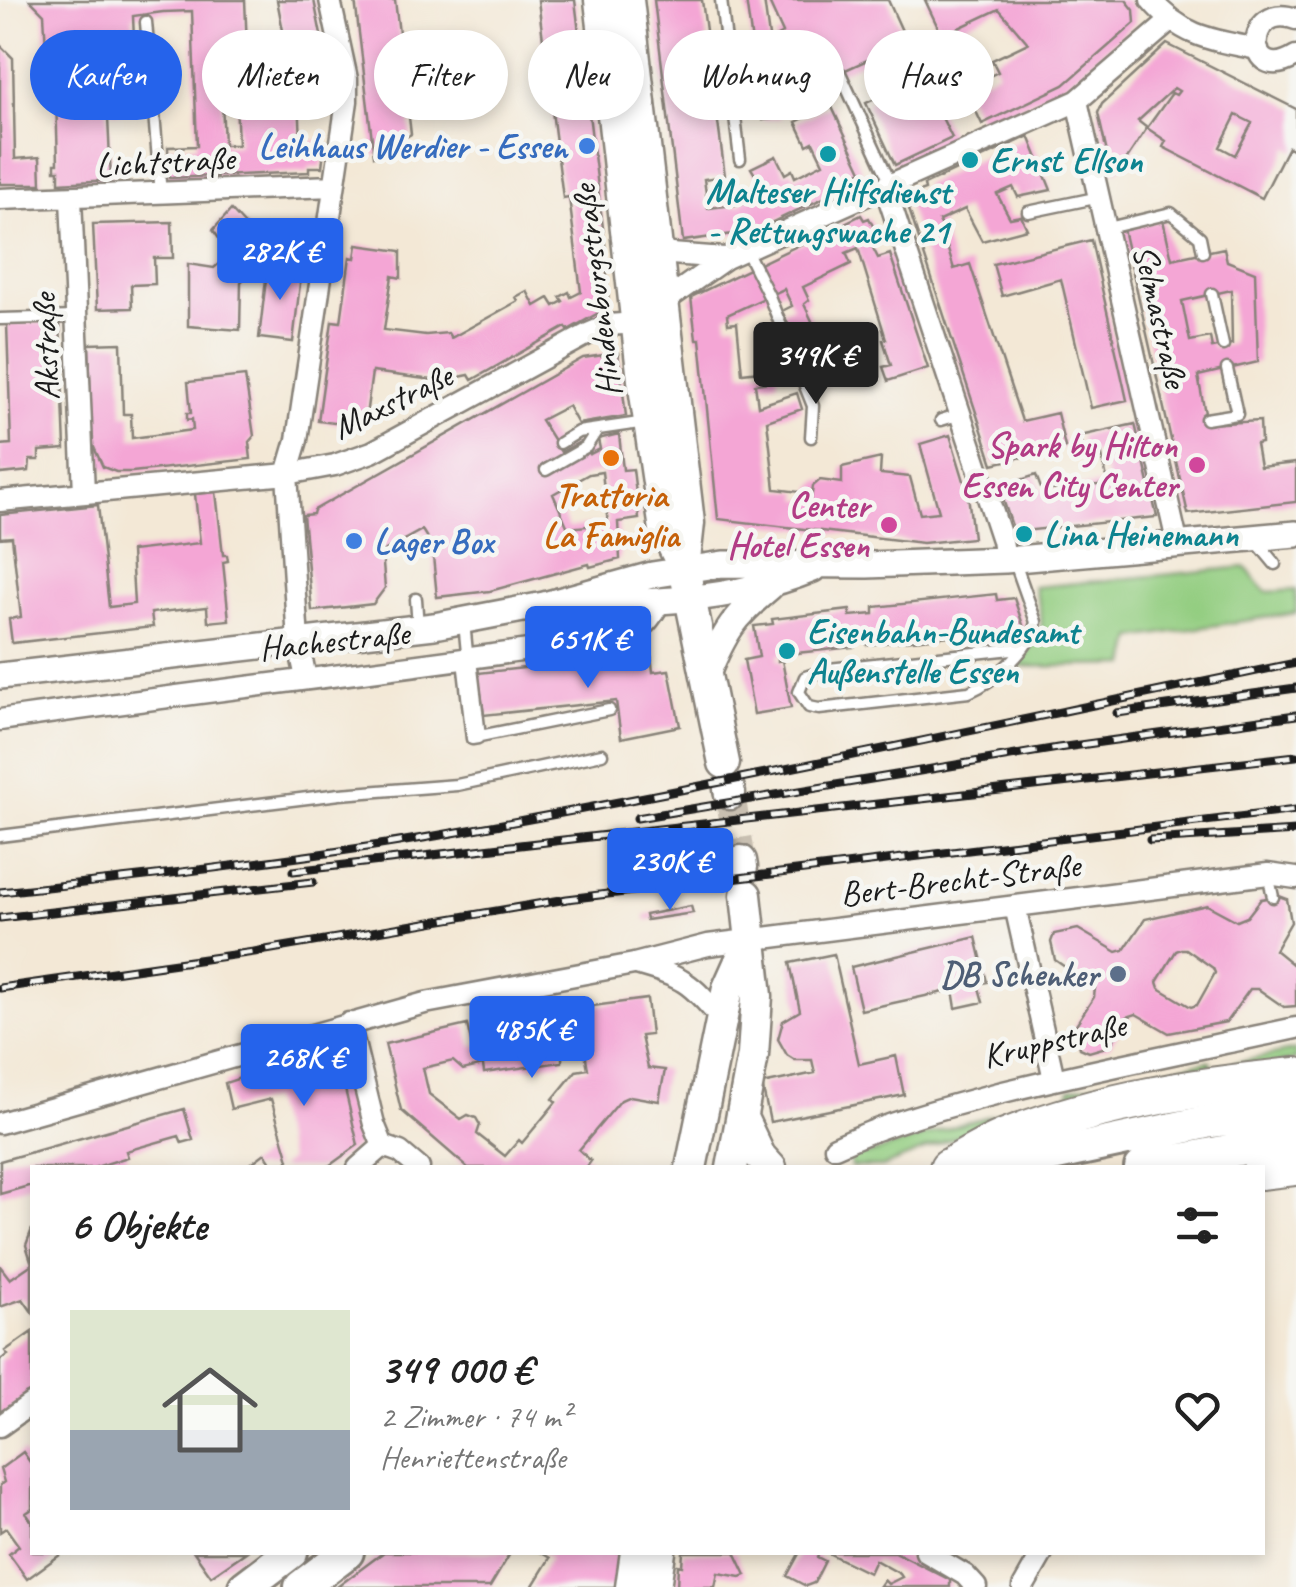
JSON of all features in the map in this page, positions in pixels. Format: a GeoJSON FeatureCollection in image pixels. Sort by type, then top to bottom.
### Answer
{"type":"FeatureCollection","features":[{"type":"Feature","properties":{"kind":"highway"},"geometry":{"type":"LineString","coordinates":[[955,1165],[1007,1137],[1087,1110],[1150,1097],[1296,1077]]}},
{"type":"Feature","properties":{"kind":"highway"},"geometry":{"type":"LineString","coordinates":[[1265,1170],[1296,1166]]}},
{"type":"Feature","properties":{"kind":"main road","name":"Hindenburgstraße"},"geometry":{"type":"LineString","coordinates":[[600,0],[636,321],[665,530],[684,568],[727,782]]}},
{"type":"Feature","properties":{"kind":"main road","name":"Hindenburgstraße"},"geometry":{"type":"LineString","coordinates":[[628,0],[689,524],[684,568]]}},
{"type":"Feature","properties":{"kind":"main road"},"geometry":{"type":"LineString","coordinates":[[733,1165],[743,1120],[758,996],[743,874]]}},
{"type":"Feature","properties":{"kind":"main road"},"geometry":{"type":"LineString","coordinates":[[692,1165],[728,988],[750,939]]}},
{"type":"Feature","properties":{"kind":"main road"},"geometry":{"type":"LineString","coordinates":[[1006,1165],[1206,1122],[1296,1109]]}},
{"type":"Feature","properties":{"kind":"main road"},"geometry":{"type":"LineString","coordinates":[[743,1120],[768,1165]]}},
{"type":"Feature","properties":{"kind":"main road"},"geometry":{"type":"LineString","coordinates":[[1156,1165],[1296,1138]]}},
{"type":"Feature","properties":{"kind":"main road"},"geometry":{"type":"LineString","coordinates":[[245,1587],[287,1555]]}},
{"type":"Feature","properties":{"kind":"main road"},"geometry":{"type":"LineString","coordinates":[[301,1587],[344,1555]]}},
{"type":"Feature","properties":{"kind":"main road"},"geometry":{"type":"LineString","coordinates":[[631,1587],[636,1555]]}},
{"type":"Feature","properties":{"kind":"main road"},"geometry":{"type":"LineString","coordinates":[[655,1587],[660,1555]]}},
{"type":"Feature","properties":{"kind":"street"},"geometry":{"type":"LineString","coordinates":[[330,0],[336,30]]}},
{"type":"Feature","properties":{"kind":"street"},"geometry":{"type":"LineString","coordinates":[[1151,0],[1169,22],[1204,39],[1258,49],[1278,62],[1295,58]]}},
{"type":"Feature","properties":{"kind":"street"},"geometry":{"type":"LineString","coordinates":[[1258,49],[1258,26],[1269,15],[1291,11]]}},
{"type":"Feature","properties":{"kind":"street"},"geometry":{"type":"LineString","coordinates":[[665,301],[736,254],[1078,101],[1169,22]]}},
{"type":"Feature","properties":{"kind":"street","name":"Selmastraße"},"geometry":{"type":"LineString","coordinates":[[1078,101],[1161,430],[1178,546]]}},
{"type":"Feature","properties":{"kind":"street"},"geometry":{"type":"LineString","coordinates":[[306,678],[298,642],[287,474],[297,440],[344,120]]}},
{"type":"Feature","properties":{"kind":"street","name":"Lichtstraße"},"geometry":{"type":"LineString","coordinates":[[0,199],[333,186]]}},
{"type":"Feature","properties":{"kind":"street"},"geometry":{"type":"LineString","coordinates":[[888,186],[951,417],[1009,560]]}},
{"type":"Feature","properties":{"kind":"street","name":"Akstraße"},"geometry":{"type":"LineString","coordinates":[[72,198],[84,492]]}},
{"type":"Feature","properties":{"kind":"street"},"geometry":{"type":"LineString","coordinates":[[658,253],[736,254]]}},
{"type":"Feature","properties":{"kind":"street"},"geometry":{"type":"LineString","coordinates":[[636,321],[650,322],[669,340]]}},
{"type":"Feature","properties":{"kind":"street","name":"Maxstraße"},"geometry":{"type":"LineString","coordinates":[[0,501],[287,474],[335,465],[372,452],[588,334],[609,325],[636,321]]}},
{"type":"Feature","properties":{"kind":"street","name":"Hachestraße"},"geometry":{"type":"LineString","coordinates":[[0,676],[418,628],[544,605],[684,568],[741,562],[823,565],[1009,560],[1296,534]]}},
{"type":"Feature","properties":{"kind":"street","name":"Hachestraße"},"geometry":{"type":"LineString","coordinates":[[544,605],[691,600],[772,586],[823,565]]}},
{"type":"Feature","properties":{"kind":"street"},"geometry":{"type":"LineString","coordinates":[[707,674],[722,639],[739,614],[772,586]]}},
{"type":"Feature","properties":{"kind":"street","name":"Hachestraße"},"geometry":{"type":"LineString","coordinates":[[0,720],[306,678],[468,662],[628,635],[649,624],[660,601]]}},
{"type":"Feature","properties":{"kind":"street","name":"Bert-Brecht-Straße"},"geometry":{"type":"LineString","coordinates":[[0,1123],[349,1023],[708,945],[1268,874],[1296,878]]}},
{"type":"Feature","properties":{"kind":"street"},"geometry":{"type":"LineString","coordinates":[[1016,906],[1054,1079]]}},
{"type":"Feature","properties":{"kind":"street","name":"Bert-Brecht-Straße"},"geometry":{"type":"LineString","coordinates":[[634,964],[680,977],[697,990],[721,1019]]}},
{"type":"Feature","properties":{"kind":"street"},"geometry":{"type":"LineString","coordinates":[[349,1023],[383,1146],[400,1152],[415,1165]]}},
{"type":"Feature","properties":{"kind":"street","name":"Kruppstraße"},"geometry":{"type":"LineString","coordinates":[[835,1147],[940,1108],[1054,1079],[1296,1028]]}},
{"type":"Feature","properties":{"kind":"street"},"geometry":{"type":"LineString","coordinates":[[361,1165],[383,1146]]}},
{"type":"Feature","properties":{"kind":"street"},"geometry":{"type":"LineString","coordinates":[[0,1426],[30,1404]]}},
{"type":"Feature","properties":{"kind":"street"},"geometry":{"type":"LineString","coordinates":[[931,1555],[965,1574],[976,1587]]}},
{"type":"Feature","properties":{"kind":"street"},"geometry":{"type":"LineString","coordinates":[[1023,1587],[1040,1555]]}},
{"type":"Feature","properties":{"kind":"lane"},"geometry":{"type":"LineString","coordinates":[[721,0],[740,159]]}},
{"type":"Feature","properties":{"kind":"lane"},"geometry":{"type":"LineString","coordinates":[[146,22],[161,194]]}},
{"type":"Feature","properties":{"kind":"lane"},"geometry":{"type":"LineString","coordinates":[[844,82],[888,186]]}},
{"type":"Feature","properties":{"kind":"lane"},"geometry":{"type":"LineString","coordinates":[[1028,212],[1101,197]]}},
{"type":"Feature","properties":{"kind":"lane"},"geometry":{"type":"LineString","coordinates":[[1108,228],[1171,213],[1200,237],[1203,252]]}},
{"type":"Feature","properties":{"kind":"lane"},"geometry":{"type":"LineString","coordinates":[[736,254],[769,296],[812,406],[811,437]]}},
{"type":"Feature","properties":{"kind":"lane"},"geometry":{"type":"LineString","coordinates":[[1212,294],[1223,346]]}},
{"type":"Feature","properties":{"kind":"lane"},"geometry":{"type":"LineString","coordinates":[[0,319],[77,317]]}},
{"type":"Feature","properties":{"kind":"lane"},"geometry":{"type":"LineString","coordinates":[[1206,419],[1237,414],[1228,369]]}},
{"type":"Feature","properties":{"kind":"lane"},"geometry":{"type":"LineString","coordinates":[[560,443],[578,432],[649,422]]}},
{"type":"Feature","properties":{"kind":"lane"},"geometry":{"type":"LineString","coordinates":[[546,470],[586,448],[596,430]]}},
{"type":"Feature","properties":{"kind":"lane"},"geometry":{"type":"LineString","coordinates":[[1254,539],[1276,564]]}},
{"type":"Feature","properties":{"kind":"lane"},"geometry":{"type":"LineString","coordinates":[[1009,560],[1036,622],[1034,633],[1022,648],[987,682],[969,692],[819,709],[809,707],[800,692],[806,677],[828,669],[1022,648]]}},
{"type":"Feature","properties":{"kind":"lane"},"geometry":{"type":"LineString","coordinates":[[416,599],[418,628]]}},
{"type":"Feature","properties":{"kind":"lane"},"geometry":{"type":"LineString","coordinates":[[464,620],[480,736],[609,710]]}},
{"type":"Feature","properties":{"kind":"lane"},"geometry":{"type":"LineString","coordinates":[[468,662],[464,669],[472,739],[478,738]]}},
{"type":"Feature","properties":{"kind":"lane"},"geometry":{"type":"LineString","coordinates":[[0,836],[340,794],[457,785],[602,754]]}},
{"type":"Feature","properties":{"kind":"lane"},"geometry":{"type":"LineString","coordinates":[[1268,874],[1273,897]]}},
{"type":"Feature","properties":{"kind":"green space"},"geometry":{"type":"Polygon","coordinates":[[[1245,567],[1266,592],[1296,590],[1296,613],[1133,638],[1127,665],[1011,667],[1040,632],[1041,614],[1034,587],[1245,567]]]}},
{"type":"Feature","properties":{"kind":"green space"},"geometry":{"type":"Polygon","coordinates":[[[1296,1050],[1296,1060],[1051,1103],[887,1165],[851,1165],[849,1152],[861,1143],[866,1155],[1069,1095],[1070,1089],[1210,1061],[1212,1068],[1296,1050]]]}},
{"type":"Feature","properties":{"kind":"building"},"geometry":{"type":"Polygon","coordinates":[[[30,0],[245,0],[246,30],[202,30],[202,120],[223,120],[224,145],[238,145],[237,120],[300,120],[301,142],[325,141],[322,167],[309,167],[309,172],[169,178],[168,147],[197,146],[192,11],[133,16],[134,30],[45,30],[44,14],[30,0]]]}},
{"type":"Feature","properties":{"kind":"building"},"geometry":{"type":"Polygon","coordinates":[[[277,0],[314,0],[320,30],[283,30],[277,0]]]}},
{"type":"Feature","properties":{"kind":"building"},"geometry":{"type":"Polygon","coordinates":[[[355,0],[395,0],[399,30],[374,30],[374,120],[409,120],[411,134],[374,156],[355,0]]]}},
{"type":"Feature","properties":{"kind":"building"},"geometry":{"type":"Polygon","coordinates":[[[538,0],[575,0],[579,30],[542,30],[538,0]]]}},
{"type":"Feature","properties":{"kind":"building"},"geometry":{"type":"Polygon","coordinates":[[[654,0],[702,0],[706,30],[664,30],[664,83],[654,0]]]}},
{"type":"Feature","properties":{"kind":"building"},"geometry":{"type":"Polygon","coordinates":[[[746,0],[764,0],[768,30],[750,30],[746,0]]]}},
{"type":"Feature","properties":{"kind":"building"},"geometry":{"type":"Polygon","coordinates":[[[768,0],[888,0],[902,30],[864,30],[864,62],[844,71],[844,30],[782,30],[768,0]]]}},
{"type":"Feature","properties":{"kind":"building"},"geometry":{"type":"Polygon","coordinates":[[[925,0],[1126,0],[1134,10],[1135,23],[1064,85],[994,118],[994,74],[998,72],[994,59],[1028,43],[999,9],[955,30],[939,30],[925,0]]]}},
{"type":"Feature","properties":{"kind":"building"},"geometry":{"type":"Polygon","coordinates":[[[1167,44],[1296,109],[1296,151],[1288,147],[1262,198],[1163,147],[1166,141],[1147,128],[1120,169],[1111,171],[1098,113],[1102,104],[1167,44]],[[1174,88],[1138,121],[1147,128],[1172,93],[1176,95],[1179,91],[1174,88]],[[1236,115],[1220,147],[1235,155],[1252,123],[1236,115]]]}},
{"type":"Feature","properties":{"kind":"building"},"geometry":{"type":"Polygon","coordinates":[[[0,45],[13,58],[15,159],[40,157],[41,184],[0,184],[0,45]]]}},
{"type":"Feature","properties":{"kind":"building"},"geometry":{"type":"Polygon","coordinates":[[[57,120],[108,120],[111,180],[59,183],[59,170],[55,170],[57,120]]]}},
{"type":"Feature","properties":{"kind":"building"},"geometry":{"type":"Polygon","coordinates":[[[553,120],[590,120],[609,307],[472,380],[469,375],[440,381],[372,372],[366,416],[352,414],[351,425],[318,421],[332,321],[341,322],[350,257],[355,258],[357,245],[401,251],[401,278],[392,276],[384,330],[426,335],[448,333],[451,338],[518,301],[516,297],[527,291],[535,306],[549,298],[554,306],[569,292],[571,297],[581,292],[569,197],[563,198],[553,120]]]}},
{"type":"Feature","properties":{"kind":"building"},"geometry":{"type":"Polygon","coordinates":[[[668,120],[718,120],[725,176],[704,179],[708,208],[743,204],[742,201],[765,191],[751,168],[776,156],[785,174],[792,170],[795,177],[823,163],[813,142],[807,145],[796,122],[838,120],[862,171],[848,178],[851,185],[754,231],[683,241],[668,120]]]}},
{"type":"Feature","properties":{"kind":"building"},"geometry":{"type":"Polygon","coordinates":[[[874,120],[943,120],[952,138],[895,165],[874,120]]]}},
{"type":"Feature","properties":{"kind":"building"},"geometry":{"type":"Polygon","coordinates":[[[1029,136],[1051,190],[1018,197],[1013,187],[997,194],[1010,218],[1021,216],[1027,229],[982,241],[965,209],[939,221],[954,269],[970,264],[1022,421],[1057,413],[1065,447],[993,464],[905,197],[1029,136]]]}},
{"type":"Feature","properties":{"kind":"building"},"geometry":{"type":"Polygon","coordinates":[[[231,210],[270,252],[241,282],[240,330],[188,326],[188,264],[214,268],[230,254],[213,230],[231,210]]]}},
{"type":"Feature","properties":{"kind":"building"},"geometry":{"type":"Polygon","coordinates":[[[861,215],[864,220],[869,218],[874,228],[869,231],[874,240],[870,242],[878,258],[890,254],[928,368],[888,381],[883,367],[891,365],[883,340],[886,339],[858,248],[846,253],[851,264],[803,287],[809,300],[804,304],[812,321],[810,326],[793,334],[782,311],[792,306],[784,289],[727,315],[728,324],[737,323],[742,373],[777,369],[778,381],[755,384],[758,406],[797,393],[802,409],[767,421],[775,489],[800,492],[799,499],[811,500],[813,486],[820,480],[842,483],[842,467],[881,458],[880,474],[910,477],[920,514],[939,512],[920,444],[950,435],[968,494],[973,538],[923,543],[718,519],[700,339],[696,339],[691,297],[861,215]]]}},
{"type":"Feature","properties":{"kind":"building"},"geometry":{"type":"Polygon","coordinates":[[[1163,220],[1172,259],[1224,248],[1227,261],[1255,272],[1258,362],[1198,376],[1207,424],[1260,421],[1261,443],[1256,444],[1260,467],[1296,463],[1296,502],[1188,514],[1123,229],[1163,220]],[[1231,290],[1182,301],[1190,341],[1210,337],[1212,348],[1232,344],[1231,290]]]}},
{"type":"Feature","properties":{"kind":"building"},"geometry":{"type":"Polygon","coordinates":[[[172,222],[173,258],[154,258],[155,284],[131,285],[132,308],[97,309],[93,224],[172,222]]]}},
{"type":"Feature","properties":{"kind":"building"},"geometry":{"type":"Polygon","coordinates":[[[1091,240],[1127,400],[1091,408],[1061,279],[1002,296],[993,264],[1091,240]]]}},
{"type":"Feature","properties":{"kind":"building"},"geometry":{"type":"Polygon","coordinates":[[[268,263],[302,267],[293,342],[259,338],[268,263]]]}},
{"type":"Feature","properties":{"kind":"building"},"geometry":{"type":"Polygon","coordinates":[[[60,322],[65,449],[39,451],[39,460],[30,460],[29,471],[0,474],[0,445],[11,444],[7,324],[60,322]]]}},
{"type":"Feature","properties":{"kind":"building"},"geometry":{"type":"Polygon","coordinates":[[[121,343],[123,414],[131,414],[132,438],[193,430],[192,419],[187,420],[187,413],[191,413],[188,382],[245,376],[254,436],[249,442],[251,459],[132,472],[103,467],[92,443],[89,344],[121,343]]]}},
{"type":"Feature","properties":{"kind":"building"},"geometry":{"type":"Polygon","coordinates":[[[618,353],[626,416],[578,424],[568,406],[541,420],[561,452],[582,441],[590,454],[600,449],[598,439],[619,434],[623,470],[633,469],[639,519],[618,522],[620,559],[490,591],[437,597],[432,546],[422,530],[382,552],[385,588],[373,604],[312,611],[303,515],[313,514],[583,358],[618,353]],[[602,472],[589,474],[553,494],[568,528],[608,524],[602,472]]]}},
{"type":"Feature","properties":{"kind":"building"},"geometry":{"type":"Polygon","coordinates":[[[1135,424],[1157,517],[1014,532],[999,487],[1036,475],[1042,491],[1108,484],[1101,451],[1085,454],[1080,436],[1135,424]]]}},
{"type":"Feature","properties":{"kind":"building"},"geometry":{"type":"Polygon","coordinates":[[[216,492],[223,555],[227,555],[228,561],[223,562],[229,620],[208,622],[207,607],[151,613],[153,627],[12,643],[9,619],[21,617],[12,537],[0,538],[0,515],[98,505],[109,607],[134,604],[131,551],[200,543],[195,494],[216,492]]]}},
{"type":"Feature","properties":{"kind":"building","name":"Eisenbahn-Bundesamt Außenstelle Essen"},"geometry":{"type":"Polygon","coordinates":[[[996,594],[997,600],[1014,598],[1024,628],[867,645],[866,639],[853,640],[854,647],[778,655],[791,708],[754,714],[744,660],[759,657],[754,626],[773,624],[772,619],[850,610],[850,616],[874,614],[874,607],[996,594]]]}},
{"type":"Feature","properties":{"kind":"building"},"geometry":{"type":"Polygon","coordinates":[[[651,654],[653,672],[669,670],[680,726],[621,738],[616,701],[484,715],[478,673],[651,654]]]}},
{"type":"Feature","properties":{"kind":"building","name":"DB Schenker"},"geometry":{"type":"Polygon","coordinates":[[[1261,899],[1287,899],[1291,922],[1275,950],[1296,967],[1296,1006],[1284,1007],[1258,989],[1250,989],[1226,1022],[1169,1033],[1136,1014],[1127,1017],[1110,1046],[1089,1052],[1080,1048],[1075,1026],[1094,997],[1095,988],[1055,960],[1051,942],[1054,934],[1078,929],[1117,952],[1124,950],[1145,919],[1207,905],[1237,921],[1247,917],[1261,899]],[[1186,949],[1176,951],[1157,982],[1159,988],[1191,1007],[1197,1005],[1215,973],[1186,949]]]}},
{"type":"Feature","properties":{"kind":"building"},"geometry":{"type":"Polygon","coordinates":[[[691,906],[693,913],[646,920],[645,915],[691,906]]]}},
{"type":"Feature","properties":{"kind":"building"},"geometry":{"type":"Polygon","coordinates":[[[976,937],[987,982],[978,984],[983,1002],[956,1008],[953,990],[861,1010],[851,967],[976,937]]]}},
{"type":"Feature","properties":{"kind":"building"},"geometry":{"type":"Polygon","coordinates":[[[834,954],[859,1064],[896,1056],[904,1095],[770,1122],[762,1084],[815,1073],[812,1060],[795,1060],[787,1055],[778,1039],[783,1021],[800,1011],[790,963],[834,954]]]}},
{"type":"Feature","properties":{"kind":"building"},"geometry":{"type":"Polygon","coordinates":[[[647,999],[651,1035],[641,1036],[648,1068],[665,1070],[659,1101],[630,1096],[621,1100],[579,1150],[591,1161],[588,1165],[465,1165],[401,1110],[385,1044],[467,1025],[472,1046],[479,1045],[476,1023],[563,1010],[562,1062],[484,1073],[483,1065],[463,1070],[453,1061],[423,1068],[429,1094],[461,1119],[468,1115],[476,1118],[480,1125],[477,1134],[505,1156],[519,1140],[522,1143],[576,1071],[588,1069],[577,1008],[647,999]]]}},
{"type":"Feature","properties":{"kind":"building"},"geometry":{"type":"Polygon","coordinates":[[[337,1055],[358,1145],[330,1165],[283,1165],[289,1160],[271,1099],[231,1109],[225,1083],[271,1068],[337,1055]]]}},
{"type":"Feature","properties":{"kind":"building"},"geometry":{"type":"Polygon","coordinates":[[[184,1109],[193,1140],[182,1143],[179,1136],[126,1151],[128,1157],[103,1165],[30,1165],[30,1186],[0,1194],[0,1161],[184,1109]]]}},
{"type":"Feature","properties":{"kind":"building"},"geometry":{"type":"Polygon","coordinates":[[[265,1153],[273,1165],[249,1165],[265,1153]]]}},
{"type":"Feature","properties":{"kind":"building"},"geometry":{"type":"Polygon","coordinates":[[[30,1265],[30,1309],[23,1299],[0,1307],[0,1266],[10,1279],[30,1265]]]}},
{"type":"Feature","properties":{"kind":"building"},"geometry":{"type":"Polygon","coordinates":[[[30,1333],[30,1395],[0,1417],[0,1360],[8,1355],[5,1351],[30,1333]]]}},
{"type":"Feature","properties":{"kind":"building"},"geometry":{"type":"Polygon","coordinates":[[[23,1452],[30,1462],[30,1510],[26,1513],[30,1519],[30,1555],[60,1555],[27,1579],[9,1554],[19,1546],[6,1528],[0,1532],[0,1485],[4,1482],[0,1469],[23,1452]]]}},
{"type":"Feature","properties":{"kind":"building"},"geometry":{"type":"Polygon","coordinates":[[[196,1555],[242,1555],[211,1576],[196,1555]]]}},
{"type":"Feature","properties":{"kind":"building"},"geometry":{"type":"Polygon","coordinates":[[[380,1555],[509,1555],[490,1587],[337,1587],[380,1555]]]}},
{"type":"Feature","properties":{"kind":"building"},"geometry":{"type":"Polygon","coordinates":[[[545,1555],[621,1555],[616,1587],[532,1587],[550,1558],[545,1555]]]}},
{"type":"Feature","properties":{"kind":"building"},"geometry":{"type":"Polygon","coordinates":[[[683,1555],[736,1555],[746,1575],[718,1573],[715,1587],[677,1587],[678,1565],[682,1566],[683,1555]]]}},
{"type":"Feature","properties":{"kind":"building"},"geometry":{"type":"Polygon","coordinates":[[[798,1555],[818,1555],[825,1561],[814,1583],[806,1586],[787,1576],[798,1555]]]}},
{"type":"Feature","properties":{"kind":"building"},"geometry":{"type":"Polygon","coordinates":[[[832,1555],[901,1555],[950,1580],[950,1587],[879,1587],[884,1580],[888,1584],[902,1577],[875,1560],[869,1573],[832,1555]]]}},
{"type":"Feature","properties":{"kind":"tunnel"},"geometry":{"type":"LineString","coordinates":[[730,794],[741,861]]}},
{"type":"Feature","properties":{"kind":"railway"},"geometry":{"type":"LineString","coordinates":[[0,892],[287,859],[458,832],[773,772],[1296,663]]}},
{"type":"Feature","properties":{"kind":"railway"},"geometry":{"type":"LineString","coordinates":[[1117,713],[1296,688]]}},
{"type":"Feature","properties":{"kind":"railway"},"geometry":{"type":"LineString","coordinates":[[637,818],[1058,748],[1296,715]]}},
{"type":"Feature","properties":{"kind":"railway"},"geometry":{"type":"LineString","coordinates":[[293,871],[1296,756]]}},
{"type":"Feature","properties":{"kind":"railway"},"geometry":{"type":"LineString","coordinates":[[0,988],[254,952],[567,899],[1296,810]]}},
{"type":"Feature","properties":{"kind":"railway"},"geometry":{"type":"LineString","coordinates":[[1150,840],[1296,831]]}},
{"type":"Feature","properties":{"kind":"railway"},"geometry":{"type":"LineString","coordinates":[[0,918],[313,882]]}},
{"type":"Feature","properties":{"kind":"place","name":"Leihhaus Werdier - Essen"},"geometry":{"type":"Point","coordinates":[587,146]}},
{"type":"Feature","properties":{"kind":"place","name":"Malteser Hilfsdienst - Rettungswache 21"},"geometry":{"type":"Point","coordinates":[828,154]}},
{"type":"Feature","properties":{"kind":"place","name":"Ernst Ellson"},"geometry":{"type":"Point","coordinates":[970,160]}},
{"type":"Feature","properties":{"kind":"place","name":"Trattoria La Famiglia"},"geometry":{"type":"Point","coordinates":[611,458]}},
{"type":"Feature","properties":{"kind":"place","name":"Spark by Hilton Essen City Center"},"geometry":{"type":"Point","coordinates":[1197,465]}},
{"type":"Feature","properties":{"kind":"place","name":"Center Hotel Essen"},"geometry":{"type":"Point","coordinates":[889,525]}},
{"type":"Feature","properties":{"kind":"place","name":"Lina Heinemann"},"geometry":{"type":"Point","coordinates":[1024,534]}},
{"type":"Feature","properties":{"kind":"place","name":"Lager Box"},"geometry":{"type":"Point","coordinates":[354,541]}},
{"type":"Feature","properties":{"kind":"place","name":"Eisenbahn-Bundesamt Außenstelle Essen"},"geometry":{"type":"Point","coordinates":[787,651]}},
{"type":"Feature","properties":{"kind":"place","name":"DB Schenker"},"geometry":{"type":"Point","coordinates":[1118,974]}}]}
